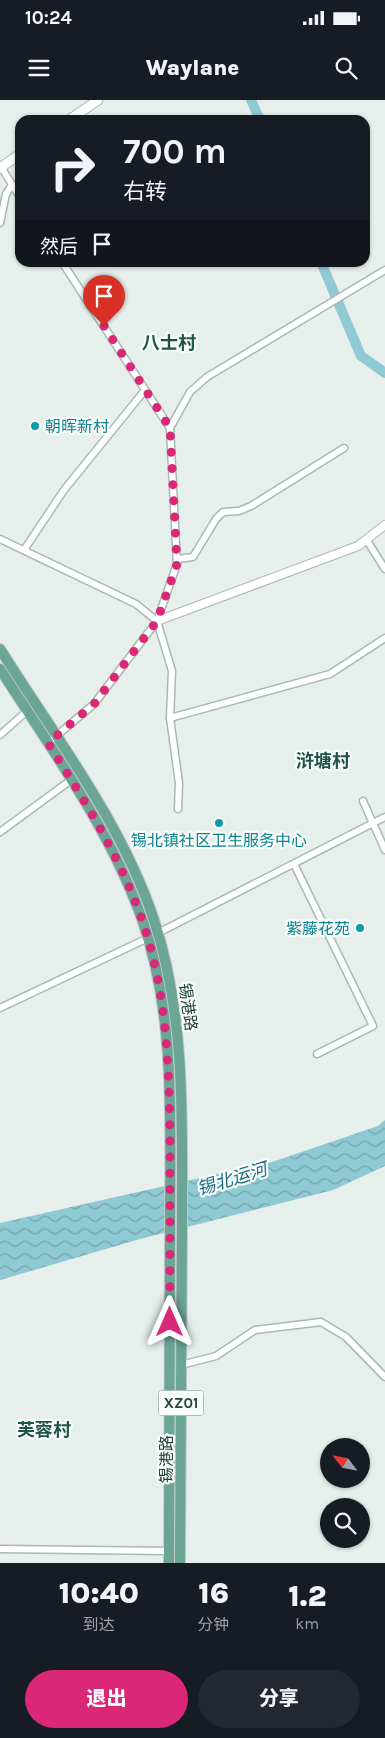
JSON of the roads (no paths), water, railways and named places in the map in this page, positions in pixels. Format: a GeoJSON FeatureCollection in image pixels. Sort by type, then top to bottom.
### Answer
{"type":"FeatureCollection","features":[{"type":"Feature","properties":{"kind":"main road"},"geometry":{"type":"LineString","coordinates":[[76,115],[98,100]]}},
{"type":"Feature","properties":{"kind":"main road"},"geometry":{"type":"LineString","coordinates":[[0,168],[15,158]]}},
{"type":"Feature","properties":{"kind":"main road","name":"锡港路"},"geometry":{"type":"LineString","coordinates":[[0,649],[52,740],[71,780],[99,826],[122,870],[148,938],[159,983],[166,1031],[169,1071],[169,1563]]}},
{"type":"Feature","properties":{"kind":"main road","name":"锡港路"},"geometry":{"type":"LineString","coordinates":[[0,669],[27,711],[94,794],[121,842],[143,891],[158,932],[170,981],[178,1040],[182,1180],[180,1563]]}},
{"type":"Feature","properties":{"kind":"street"},"geometry":{"type":"LineString","coordinates":[[0,168],[15,190]]}},
{"type":"Feature","properties":{"kind":"street"},"geometry":{"type":"LineString","coordinates":[[0,223],[6,194],[12,185]]}},
{"type":"Feature","properties":{"kind":"street"},"geometry":{"type":"LineString","coordinates":[[52,740],[94,704],[157,621],[177,564],[170,428],[65,267]]}},
{"type":"Feature","properties":{"kind":"street"},"geometry":{"type":"LineString","coordinates":[[170,428],[190,392],[207,377],[385,270]]}},
{"type":"Feature","properties":{"kind":"street"},"geometry":{"type":"LineString","coordinates":[[24,550],[64,490],[145,390]]}},
{"type":"Feature","properties":{"kind":"street"},"geometry":{"type":"LineString","coordinates":[[177,559],[193,557],[223,512],[238,511],[251,506],[344,448]]}},
{"type":"Feature","properties":{"kind":"street"},"geometry":{"type":"LineString","coordinates":[[157,621],[358,546],[385,525]]}},
{"type":"Feature","properties":{"kind":"street"},"geometry":{"type":"LineString","coordinates":[[0,539],[136,604],[157,621],[172,672],[170,718],[179,783],[178,809]]}},
{"type":"Feature","properties":{"kind":"street"},"geometry":{"type":"LineString","coordinates":[[366,539],[385,569]]}},
{"type":"Feature","properties":{"kind":"street"},"geometry":{"type":"LineString","coordinates":[[170,718],[330,674],[385,638]]}},
{"type":"Feature","properties":{"kind":"street"},"geometry":{"type":"LineString","coordinates":[[0,735],[27,711]]}},
{"type":"Feature","properties":{"kind":"street"},"geometry":{"type":"LineString","coordinates":[[0,832],[71,780]]}},
{"type":"Feature","properties":{"kind":"street"},"geometry":{"type":"LineString","coordinates":[[363,801],[385,850]]}},
{"type":"Feature","properties":{"kind":"street"},"geometry":{"type":"LineString","coordinates":[[158,932],[385,817]]}},
{"type":"Feature","properties":{"kind":"street"},"geometry":{"type":"LineString","coordinates":[[294,864],[373,1026],[317,1054]]}},
{"type":"Feature","properties":{"kind":"street"},"geometry":{"type":"LineString","coordinates":[[0,1008],[148,938]]}},
{"type":"Feature","properties":{"kind":"street"},"geometry":{"type":"LineString","coordinates":[[181,1365],[216,1356],[255,1330],[321,1322],[346,1337],[385,1377]]}},
{"type":"Feature","properties":{"kind":"street"},"geometry":{"type":"LineString","coordinates":[[0,1549],[169,1552]]}},
{"type":"Feature","properties":{"kind":"water","name":"锡北运河"},"geometry":{"type":"Polygon","coordinates":[[[385,1120],[385,1166],[333,1190],[140,1239],[0,1280],[0,1223],[272,1162],[378,1126],[385,1120]]]}},
{"type":"Feature","properties":{"kind":"waterway"},"geometry":{"type":"LineString","coordinates":[[251,100],[258,115]]}},
{"type":"Feature","properties":{"kind":"waterway"},"geometry":{"type":"LineString","coordinates":[[323,267],[361,356],[385,373]]}},
{"type":"Feature","properties":{"kind":"place","name":"朝晖新村"},"geometry":{"type":"Point","coordinates":[35,426]}},
{"type":"Feature","properties":{"kind":"place","name":"锡北镇社区卫生服务中心"},"geometry":{"type":"Point","coordinates":[219,823]}},
{"type":"Feature","properties":{"kind":"place","name":"紫藤花苑"},"geometry":{"type":"Point","coordinates":[360,928]}},
{"type":"Feature","properties":{"kind":"district","name":"八士村"},"geometry":{"type":"Point","coordinates":[169,343]}},
{"type":"Feature","properties":{"kind":"district","name":"浒塘村"},"geometry":{"type":"Point","coordinates":[323,761]}},
{"type":"Feature","properties":{"kind":"district","name":"芙蓉村"},"geometry":{"type":"Point","coordinates":[44,1430]}}]}
